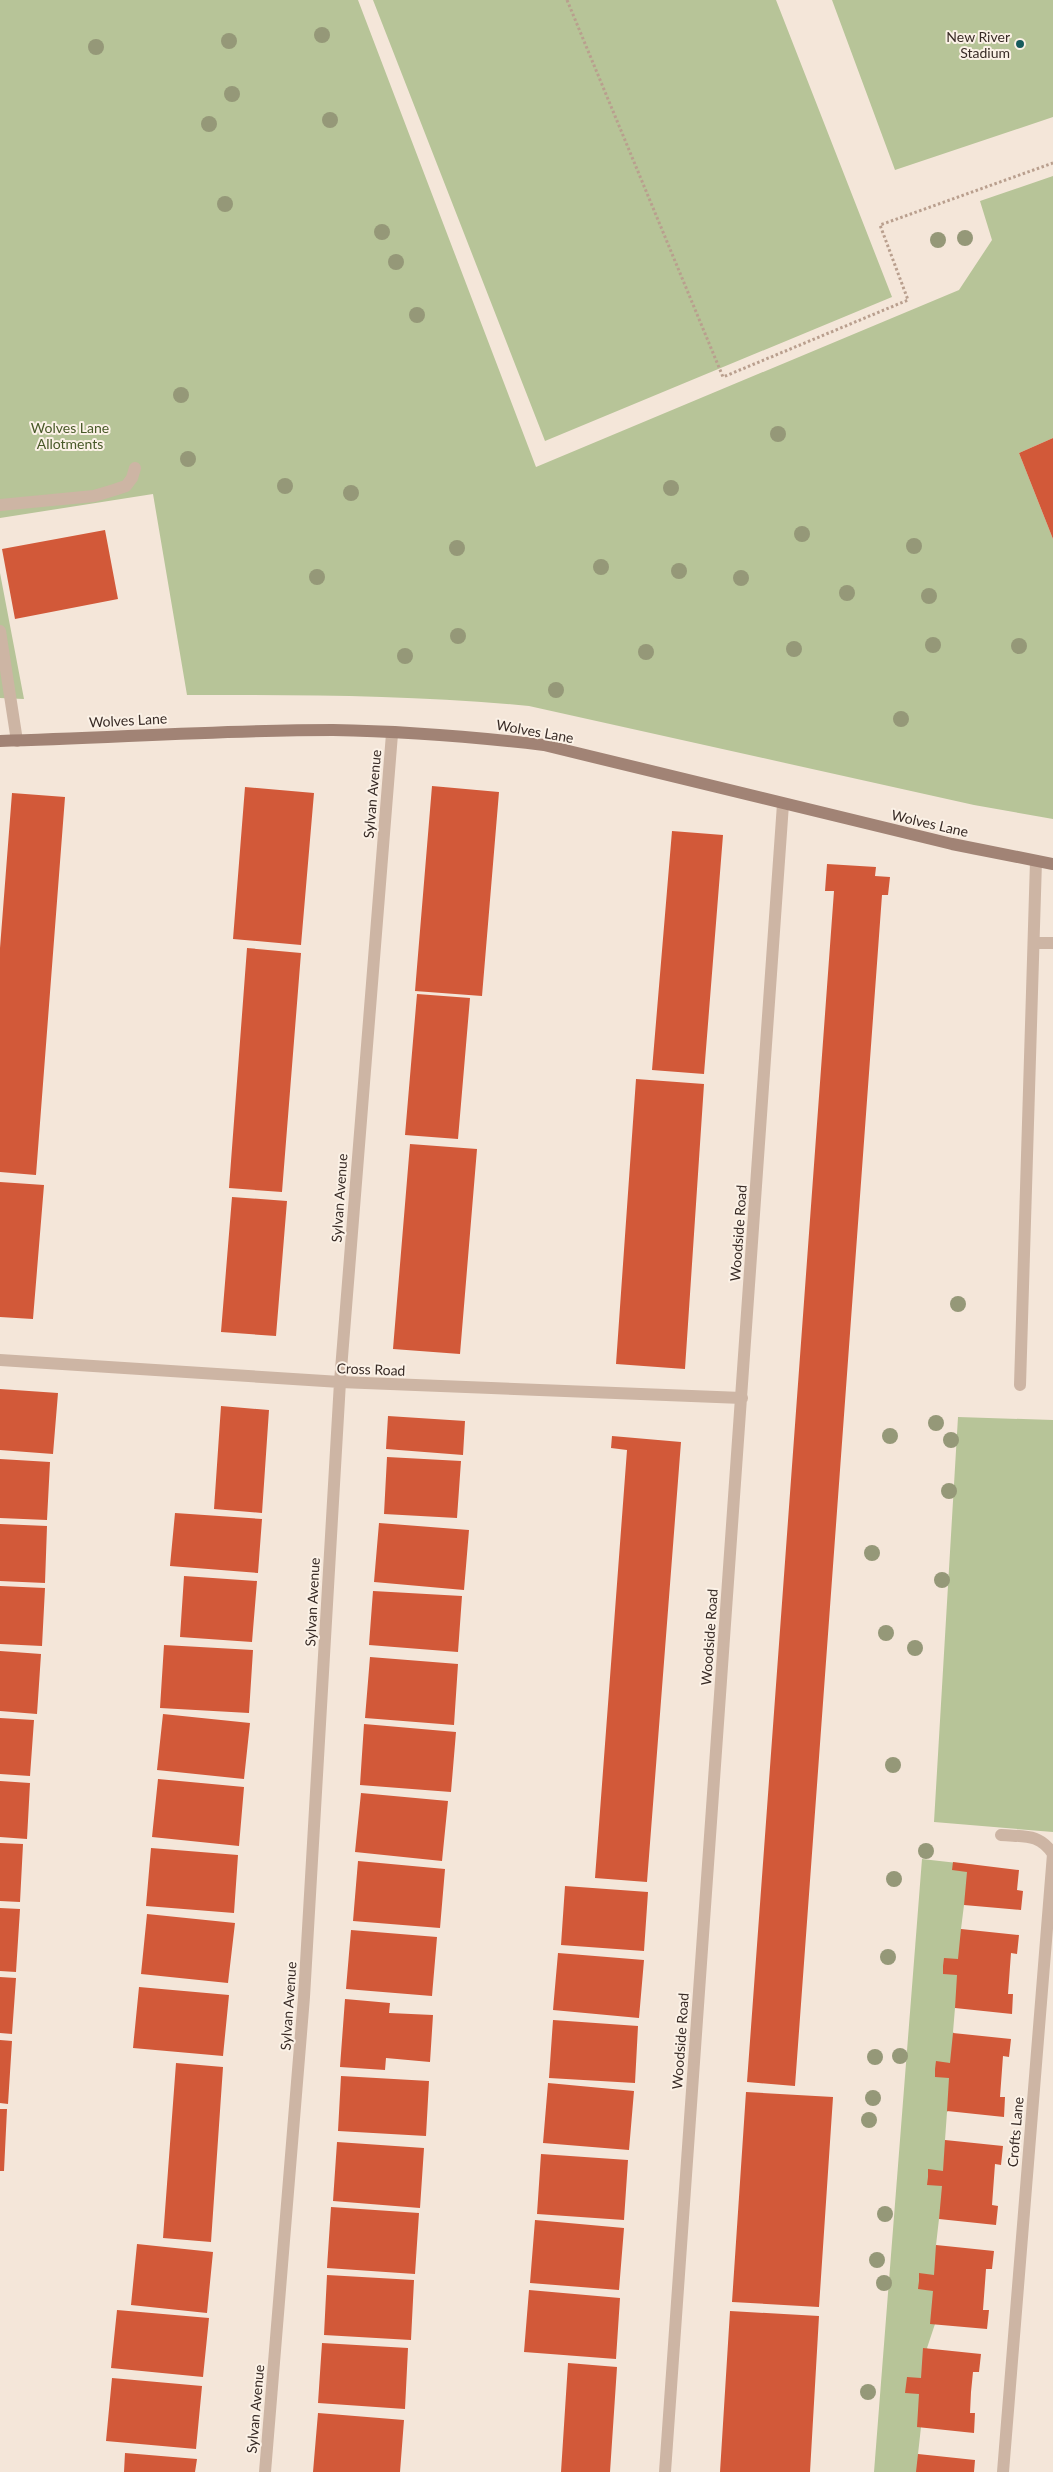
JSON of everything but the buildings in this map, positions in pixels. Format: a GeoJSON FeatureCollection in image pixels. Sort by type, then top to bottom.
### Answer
{"type":"FeatureCollection","features":[{"type":"Feature","properties":{"kind":"street"},"geometry":{"type":"LineString","coordinates":[[0,505],[94,496],[126,486],[132,478],[135,468]]}},
{"type":"Feature","properties":{"kind":"street"},"geometry":{"type":"LineString","coordinates":[[0,631],[17,741]]}},
{"type":"Feature","properties":{"kind":"street","name":"Wolves Lane"},"geometry":{"type":"LineString","coordinates":[[0,741],[191,732],[334,730],[476,737],[544,746],[783,804],[1036,862],[1053,864]]}},
{"type":"Feature","properties":{"kind":"street","name":"Sylvan Avenue"},"geometry":{"type":"LineString","coordinates":[[265,2472],[304,1997],[340,1382],[392,734]]}},
{"type":"Feature","properties":{"kind":"street","name":"Woodside Road"},"geometry":{"type":"LineString","coordinates":[[665,2472],[783,804]]}},
{"type":"Feature","properties":{"kind":"street"},"geometry":{"type":"LineString","coordinates":[[1020,1385],[1036,862]]}},
{"type":"Feature","properties":{"kind":"street"},"geometry":{"type":"LineString","coordinates":[[1034,943],[1053,943]]}},
{"type":"Feature","properties":{"kind":"street","name":"Cross Road"},"geometry":{"type":"LineString","coordinates":[[0,1360],[340,1382],[742,1398]]}},
{"type":"Feature","properties":{"kind":"street","name":"Crofts Lane"},"geometry":{"type":"LineString","coordinates":[[1001,1835],[1036,1838],[1045,1842],[1053,1854],[1003,2472]]}},
{"type":"Feature","properties":{"kind":"path"},"geometry":{"type":"LineString","coordinates":[[567,0],[723,377],[908,300],[880,225],[1053,163]]}},
{"type":"Feature","properties":{"kind":"green space","name":"Wolves Lane Allotments"},"geometry":{"type":"Polygon","coordinates":[[[0,0],[358,0],[536,467],[959,290],[992,240],[980,201],[1053,176],[1053,438],[1019,453],[1053,539],[1053,819],[974,805],[529,706],[401,698],[187,695],[153,494],[0,518],[0,0]]]}},
{"type":"Feature","properties":{"kind":"green space"},"geometry":{"type":"Polygon","coordinates":[[[373,0],[776,0],[892,297],[545,441],[373,0]]]}},
{"type":"Feature","properties":{"kind":"green space"},"geometry":{"type":"Polygon","coordinates":[[[832,0],[1053,0],[1053,117],[895,170],[832,0]]]}},
{"type":"Feature","properties":{"kind":"green space"},"geometry":{"type":"Polygon","coordinates":[[[0,573],[24,699],[0,698],[0,573]]]}},
{"type":"Feature","properties":{"kind":"green space"},"geometry":{"type":"Polygon","coordinates":[[[958,1417],[1053,1420],[1053,1832],[934,1822],[958,1417]]]}},
{"type":"Feature","properties":{"kind":"green space"},"geometry":{"type":"Polygon","coordinates":[[[922,1859],[975,1865],[972,1891],[964,1905],[961,1929],[968,1939],[962,2003],[955,2008],[953,2032],[962,2043],[954,2107],[947,2112],[945,2140],[950,2206],[939,2219],[936,2245],[945,2260],[939,2312],[927,2348],[937,2361],[921,2427],[918,2454],[927,2460],[926,2472],[874,2472],[922,1859]]]}},
{"type":"Feature","properties":{"kind":"place","name":"New River Stadium"},"geometry":{"type":"Point","coordinates":[1020,44]}}]}
